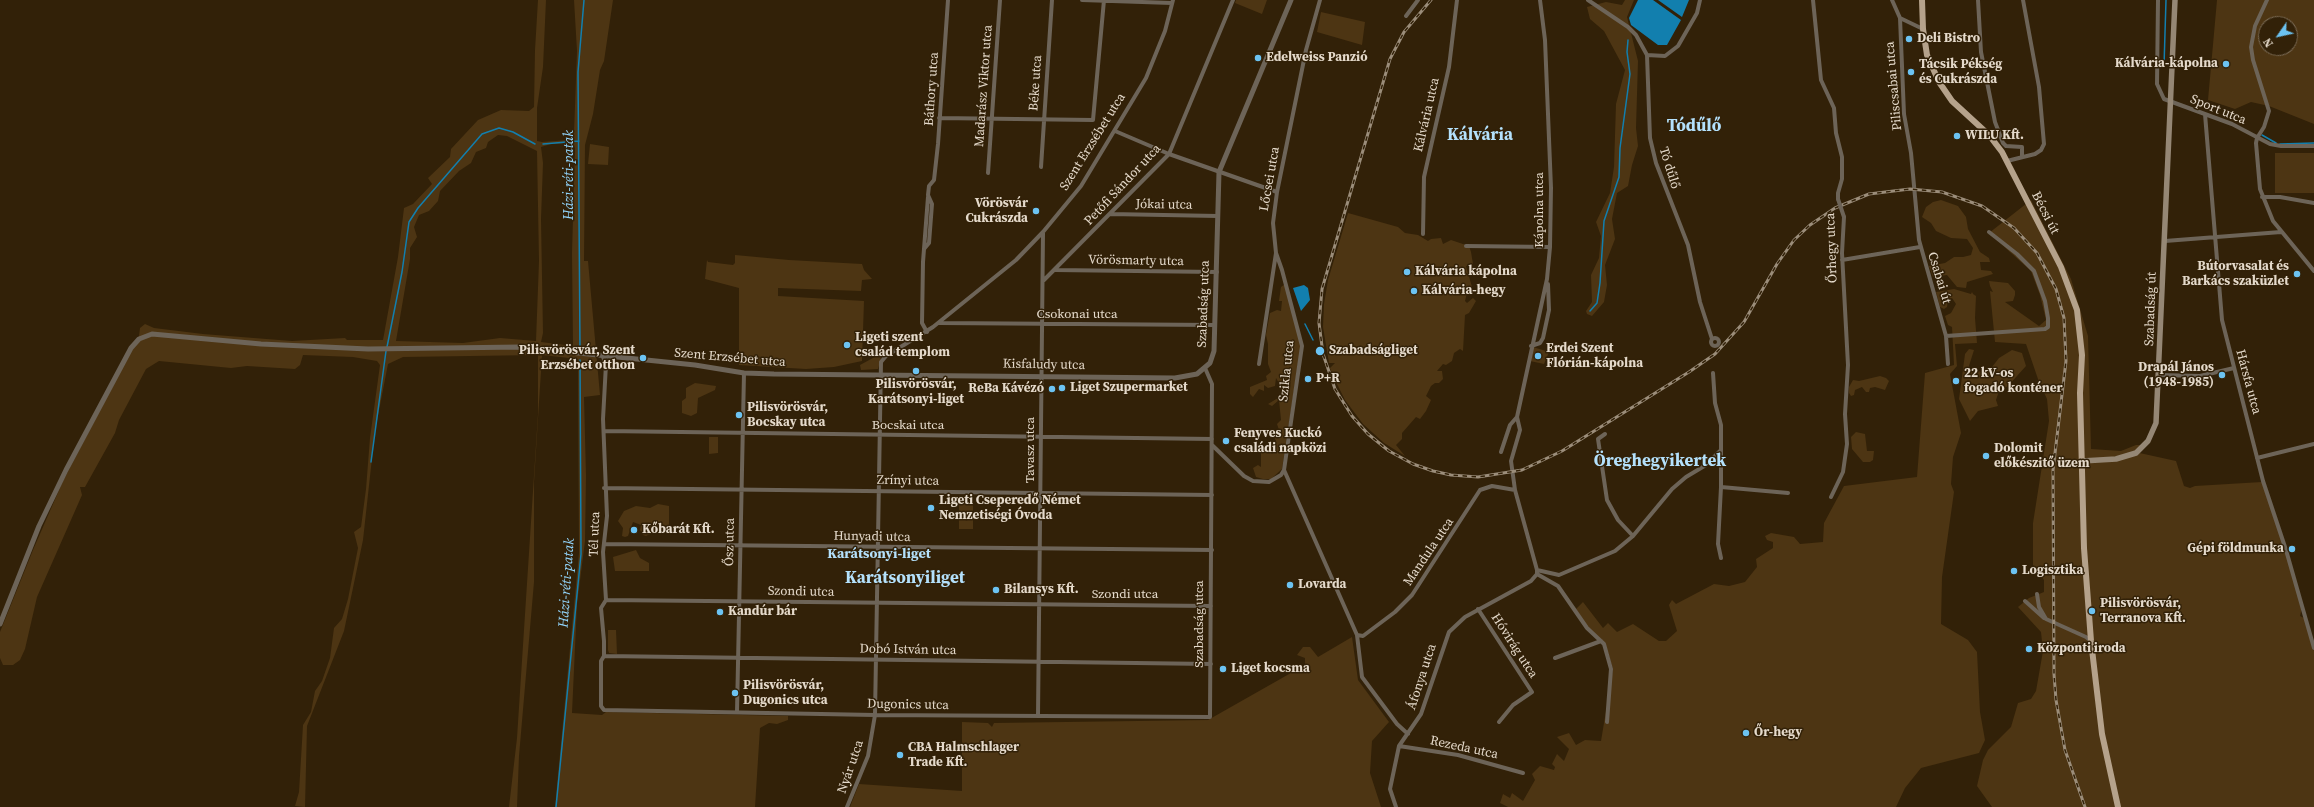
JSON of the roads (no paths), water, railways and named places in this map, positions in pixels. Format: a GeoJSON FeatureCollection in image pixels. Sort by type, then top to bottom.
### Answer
{"type":"FeatureCollection","features":[{"type":"Feature","properties":{"kind":"main road","name":"Bécsi út"},"geometry":{"type":"LineString","coordinates":[[1922,0],[1922,29],[1927,55],[1945,93],[1959,109],[1989,135],[2007,161],[2061,267],[2077,310],[2082,355],[2080,393],[2084,548],[2091,641],[2102,734],[2118,807]]}},
{"type":"Feature","properties":{"kind":"main road","name":"Szabadság út"},"geometry":{"type":"LineString","coordinates":[[2082,461],[2116,459],[2130,456],[2143,448],[2156,424],[2175,0]]}},
{"type":"Feature","properties":{"kind":"street","name":"Báthory utca"},"geometry":{"type":"LineString","coordinates":[[928,197],[929,186],[934,180],[948,0]]}},
{"type":"Feature","properties":{"kind":"street","name":"Madarász Viktor utca"},"geometry":{"type":"LineString","coordinates":[[988,173],[1000,0]]}},
{"type":"Feature","properties":{"kind":"street","name":"Béke utca"},"geometry":{"type":"LineString","coordinates":[[1041,167],[1052,0]]}},
{"type":"Feature","properties":{"kind":"street"},"geometry":{"type":"LineString","coordinates":[[1082,0],[1173,2]]}},
{"type":"Feature","properties":{"kind":"street"},"geometry":{"type":"LineString","coordinates":[[939,118],[1044,120],[1095,119],[1104,0]]}},
{"type":"Feature","properties":{"kind":"street","name":"Petőfi Sándor utca"},"geometry":{"type":"LineString","coordinates":[[1044,280],[1169,154],[1233,0]]}},
{"type":"Feature","properties":{"kind":"street","name":"Szabadság utca"},"geometry":{"type":"LineString","coordinates":[[1211,715],[1212,384],[1205,368],[1214,351],[1219,172],[1290,0]]}},
{"type":"Feature","properties":{"kind":"street","name":"Lőcsei utca"},"geometry":{"type":"LineString","coordinates":[[1260,364],[1276,253],[1273,223],[1277,192],[1306,50],[1320,0]]}},
{"type":"Feature","properties":{"kind":"street"},"geometry":{"type":"LineString","coordinates":[[1406,16],[1418,0]]}},
{"type":"Feature","properties":{"kind":"street","name":"Kálvária utca"},"geometry":{"type":"LineString","coordinates":[[1423,234],[1424,172],[1449,67],[1457,0]]}},
{"type":"Feature","properties":{"kind":"street","name":"Kápolna utca"},"geometry":{"type":"LineString","coordinates":[[1515,490],[1511,461],[1520,430],[1517,417],[1531,346],[1547,279],[1550,247],[1551,188],[1545,40],[1540,0]]}},
{"type":"Feature","properties":{"kind":"street","name":"Tó dűlő"},"geometry":{"type":"LineString","coordinates":[[1588,0],[1628,27],[1636,35],[1647,56],[1650,138],[1654,156],[1665,191],[1688,245],[1700,302],[1712,339]]}},
{"type":"Feature","properties":{"kind":"street"},"geometry":{"type":"LineString","coordinates":[[1647,56],[1665,56],[1678,46],[1697,13],[1700,0]]}},
{"type":"Feature","properties":{"kind":"street","name":"Őrhegy utca"},"geometry":{"type":"LineString","coordinates":[[1813,0],[1821,80],[1834,108],[1836,133],[1842,157],[1842,179],[1838,198],[1844,216],[1842,260],[1848,365],[1845,414],[1847,444],[1843,472],[1831,497]]}},
{"type":"Feature","properties":{"kind":"street","name":"Piliscsabai utca"},"geometry":{"type":"LineString","coordinates":[[1892,0],[1900,18],[1903,103],[1911,153],[1913,196]]}},
{"type":"Feature","properties":{"kind":"street"},"geometry":{"type":"LineString","coordinates":[[1978,0],[1981,52],[1995,122],[2003,143],[2006,146],[2022,147],[2022,156]]}},
{"type":"Feature","properties":{"kind":"street"},"geometry":{"type":"LineString","coordinates":[[2007,161],[2037,153],[2044,144],[2039,87],[2023,0]]}},
{"type":"Feature","properties":{"kind":"street"},"geometry":{"type":"LineString","coordinates":[[2158,0],[2157,84],[2162,97],[2171,103]]}},
{"type":"Feature","properties":{"kind":"street"},"geometry":{"type":"LineString","coordinates":[[2267,0],[2257,22],[2251,42],[2253,60],[2269,111],[2264,127],[2257,138],[2258,173],[2262,197],[2267,209],[2281,232],[2314,271]]}},
{"type":"Feature","properties":{"kind":"street","name":"Szent Erzsébet utca"},"geometry":{"type":"LineString","coordinates":[[882,360],[939,323],[1016,260],[1043,232],[1081,186],[1146,78],[1156,55],[1173,2]]}},
{"type":"Feature","properties":{"kind":"street"},"geometry":{"type":"LineString","coordinates":[[1900,18],[1922,29]]}},
{"type":"Feature","properties":{"kind":"street","name":"Sport utca"},"geometry":{"type":"LineString","coordinates":[[2171,103],[2232,124],[2257,138],[2276,146],[2314,146]]}},
{"type":"Feature","properties":{"kind":"street","name":"Hársfa utca"},"geometry":{"type":"LineString","coordinates":[[2205,114],[2222,320],[2257,458],[2306,616],[2314,648]]}},
{"type":"Feature","properties":{"kind":"street"},"geometry":{"type":"LineString","coordinates":[[1115,131],[1169,154],[1277,192]]}},
{"type":"Feature","properties":{"kind":"street","name":"Csabai út"},"geometry":{"type":"LineString","coordinates":[[1913,196],[1920,247],[1946,336],[1948,364]]}},
{"type":"Feature","properties":{"kind":"street"},"geometry":{"type":"LineString","coordinates":[[924,249],[929,243],[932,204],[928,197]]}},
{"type":"Feature","properties":{"kind":"street"},"geometry":{"type":"LineString","coordinates":[[926,332],[922,317],[924,249],[928,197]]}},
{"type":"Feature","properties":{"kind":"street"},"geometry":{"type":"LineString","coordinates":[[2262,197],[2290,198],[2314,203]]}},
{"type":"Feature","properties":{"kind":"street","name":"Jókai utca"},"geometry":{"type":"LineString","coordinates":[[1110,214],[1218,216]]}},
{"type":"Feature","properties":{"kind":"street","name":"Tavasz utca"},"geometry":{"type":"LineString","coordinates":[[1038,716],[1044,280],[1043,232]]}},
{"type":"Feature","properties":{"kind":"street"},"geometry":{"type":"LineString","coordinates":[[1946,336],[2045,329],[2048,327],[2045,301],[2034,271],[2017,254],[1989,232]]}},
{"type":"Feature","properties":{"kind":"street"},"geometry":{"type":"LineString","coordinates":[[2164,242],[2281,232]]}},
{"type":"Feature","properties":{"kind":"street"},"geometry":{"type":"LineString","coordinates":[[1466,246],[1550,247]]}},
{"type":"Feature","properties":{"kind":"street"},"geometry":{"type":"LineString","coordinates":[[1842,260],[1920,247]]}},
{"type":"Feature","properties":{"kind":"street","name":"Szikla utca"},"geometry":{"type":"LineString","coordinates":[[1276,253],[1282,270],[1302,346],[1284,470]]}},
{"type":"Feature","properties":{"kind":"street","name":"Vörösmarty utca"},"geometry":{"type":"LineString","coordinates":[[1055,270],[1217,272]]}},
{"type":"Feature","properties":{"kind":"street"},"geometry":{"type":"LineString","coordinates":[[1531,346],[1540,343],[1545,331],[1548,317],[1547,279]]}},
{"type":"Feature","properties":{"kind":"street"},"geometry":{"type":"LineString","coordinates":[[1539,315],[1548,317]]}},
{"type":"Feature","properties":{"kind":"street","name":"Csokonai utca"},"geometry":{"type":"LineString","coordinates":[[939,323],[1215,325]]}},
{"type":"Feature","properties":{"kind":"street"},"geometry":{"type":"LineString","coordinates":[[1536,329],[1545,331]]}},
{"type":"Feature","properties":{"kind":"street","name":"Szent Erzsébet utca"},"geometry":{"type":"LineString","coordinates":[[0,624],[39,526],[62,476],[131,348],[143,337],[155,334],[261,344],[382,349],[507,347],[695,365],[744,373],[880,374]]}},
{"type":"Feature","properties":{"kind":"street","name":"Tél utca"},"geometry":{"type":"LineString","coordinates":[[603,357],[606,364],[603,419],[605,431],[604,488],[606,516],[605,544],[603,552],[606,600],[601,608],[604,656],[601,661],[602,706],[604,710]]}},
{"type":"Feature","properties":{"kind":"street","name":"Nyár utca"},"geometry":{"type":"LineString","coordinates":[[847,807],[868,756],[875,715],[878,436],[880,374],[882,360]]}},
{"type":"Feature","properties":{"kind":"street","name":"Kisfaludy utca"},"geometry":{"type":"LineString","coordinates":[[880,374],[1182,377],[1197,374],[1205,368]]}},
{"type":"Feature","properties":{"kind":"street"},"geometry":{"type":"LineString","coordinates":[[2159,375],[2200,376],[2234,368]]}},
{"type":"Feature","properties":{"kind":"street","name":"Ősz utca"},"geometry":{"type":"LineString","coordinates":[[737,712],[744,373]]}},
{"type":"Feature","properties":{"kind":"street"},"geometry":{"type":"LineString","coordinates":[[1713,373],[1715,403],[1721,425],[1721,487],[1718,544],[1721,558]]}},
{"type":"Feature","properties":{"kind":"street","name":"Kápolna utca"},"geometry":{"type":"LineString","coordinates":[[1501,452],[1510,425],[1517,417]]}},
{"type":"Feature","properties":{"kind":"street","name":"Bocskai utca"},"geometry":{"type":"LineString","coordinates":[[605,431],[878,436],[1041,436],[1212,439]]}},
{"type":"Feature","properties":{"kind":"street"},"geometry":{"type":"LineString","coordinates":[[1605,434],[1598,439],[1607,500],[1618,520],[1633,536]]}},
{"type":"Feature","properties":{"kind":"street"},"geometry":{"type":"LineString","coordinates":[[2257,458],[2314,444]]}},
{"type":"Feature","properties":{"kind":"street"},"geometry":{"type":"LineString","coordinates":[[1212,445],[1244,476],[1253,481],[1269,482],[1281,475],[1284,470]]}},
{"type":"Feature","properties":{"kind":"street"},"geometry":{"type":"LineString","coordinates":[[1537,572],[1559,575],[1610,554],[1633,536],[1672,489],[1686,477],[1706,465],[1720,450]]}},
{"type":"Feature","properties":{"kind":"street"},"geometry":{"type":"LineString","coordinates":[[1284,470],[1356,635],[1362,677],[1397,724],[1408,734]]}},
{"type":"Feature","properties":{"kind":"street","name":"Mandula utca"},"geometry":{"type":"LineString","coordinates":[[1356,635],[1363,636],[1395,612],[1412,595],[1480,490],[1492,486],[1515,490]]}},
{"type":"Feature","properties":{"kind":"street"},"geometry":{"type":"LineString","coordinates":[[1721,487],[1788,493]]}},
{"type":"Feature","properties":{"kind":"street","name":"Zrínyi utca"},"geometry":{"type":"LineString","coordinates":[[604,488],[1212,495]]}},
{"type":"Feature","properties":{"kind":"street"},"geometry":{"type":"LineString","coordinates":[[1515,490],[1537,572],[1558,586],[1587,628],[1601,641],[1608,655],[1611,669],[1607,722]]}},
{"type":"Feature","properties":{"kind":"street","name":"Hunyadi utca"},"geometry":{"type":"LineString","coordinates":[[605,544],[1212,550]]}},
{"type":"Feature","properties":{"kind":"street","name":"Áfonya utca"},"geometry":{"type":"LineString","coordinates":[[1396,807],[1390,789],[1399,746],[1421,714],[1449,632],[1460,620],[1531,581],[1537,572]]}},
{"type":"Feature","properties":{"kind":"street"},"geometry":{"type":"LineString","coordinates":[[2037,594],[2039,607],[2046,619]]}},
{"type":"Feature","properties":{"kind":"street","name":"Szondi utca"},"geometry":{"type":"LineString","coordinates":[[606,600],[876,604],[1211,606]]}},
{"type":"Feature","properties":{"kind":"street"},"geometry":{"type":"LineString","coordinates":[[2025,601],[2046,619],[2091,641]]}},
{"type":"Feature","properties":{"kind":"street","name":"Hóvirág utca"},"geometry":{"type":"LineString","coordinates":[[1478,609],[1532,692],[1513,705],[1499,722]]}},
{"type":"Feature","properties":{"kind":"street"},"geometry":{"type":"LineString","coordinates":[[2079,634],[2084,633],[2090,627]]}},
{"type":"Feature","properties":{"kind":"street"},"geometry":{"type":"LineString","coordinates":[[1555,658],[1601,641]]}},
{"type":"Feature","properties":{"kind":"street","name":"Dobó István utca"},"geometry":{"type":"LineString","coordinates":[[604,656],[1211,664]]}},
{"type":"Feature","properties":{"kind":"street","name":"Dugonics utca"},"geometry":{"type":"LineString","coordinates":[[604,710],[875,715],[1207,718],[1211,715]]}},
{"type":"Feature","properties":{"kind":"street","name":"Rezeda utca"},"geometry":{"type":"LineString","coordinates":[[1399,746],[1458,755],[1524,773]]}},
{"type":"Feature","properties":{"kind":"water"},"geometry":{"type":"Polygon","coordinates":[[[1638,0],[1653,0],[1681,20],[1667,45],[1658,45],[1631,25],[1629,18],[1638,0]]]}},
{"type":"Feature","properties":{"kind":"water"},"geometry":{"type":"Polygon","coordinates":[[[1658,0],[1689,0],[1682,17],[1658,0]]]}},
{"type":"Feature","properties":{"kind":"water"},"geometry":{"type":"Polygon","coordinates":[[[1304,285],[1308,288],[1310,300],[1301,311],[1293,288],[1304,285]]]}},
{"type":"Feature","properties":{"kind":"waterway","name":"Házi-réti-patak"},"geometry":{"type":"LineString","coordinates":[[580,350],[578,72],[584,0]]}},
{"type":"Feature","properties":{"kind":"waterway"},"geometry":{"type":"LineString","coordinates":[[2164,66],[2166,0]]}},
{"type":"Feature","properties":{"kind":"waterway"},"geometry":{"type":"LineString","coordinates":[[1590,311],[1597,303],[1600,283],[1604,221],[1619,177],[1620,148],[1630,74],[1627,52],[1628,40]]}},
{"type":"Feature","properties":{"kind":"waterway"},"geometry":{"type":"LineString","coordinates":[[387,347],[402,272],[409,222],[418,208],[482,134],[499,128],[513,132],[535,144]]}},
{"type":"Feature","properties":{"kind":"waterway"},"geometry":{"type":"LineString","coordinates":[[2262,135],[2276,143]]}},
{"type":"Feature","properties":{"kind":"waterway"},"geometry":{"type":"LineString","coordinates":[[543,144],[579,141]]}},
{"type":"Feature","properties":{"kind":"waterway"},"geometry":{"type":"LineString","coordinates":[[2280,144],[2314,143]]}},
{"type":"Feature","properties":{"kind":"waterway"},"geometry":{"type":"LineString","coordinates":[[1305,324],[1313,340]]}},
{"type":"Feature","properties":{"kind":"waterway"},"geometry":{"type":"LineString","coordinates":[[371,462],[386,351]]}},
{"type":"Feature","properties":{"kind":"waterway","name":"Házi-réti-patak"},"geometry":{"type":"LineString","coordinates":[[556,807],[581,554],[580,360]]}},
{"type":"Feature","properties":{"kind":"railway"},"geometry":{"type":"LineString","coordinates":[[1431,0],[1404,32],[1390,59],[1322,289],[1319,323],[1323,354],[1335,389],[1352,416],[1368,434],[1389,451],[1413,464],[1433,471],[1451,475],[1478,477],[1522,470],[1562,451],[1689,372],[1715,354],[1744,322],[1777,264],[1794,240],[1810,225],[1835,208],[1869,194],[1910,189],[1942,192],[1982,206],[2014,228],[2037,253],[2056,289],[2064,318],[2066,361],[2053,470],[2054,674],[2056,700],[2065,750],[2085,807]]}},
{"type":"Feature","properties":{"kind":"place","name":"Deli Bistro"},"geometry":{"type":"Point","coordinates":[1909,39]}},
{"type":"Feature","properties":{"kind":"place","name":"Edelweiss Panzió"},"geometry":{"type":"Point","coordinates":[1258,58]}},
{"type":"Feature","properties":{"kind":"place","name":"Kálvária-kápolna"},"geometry":{"type":"Point","coordinates":[2226,64]}},
{"type":"Feature","properties":{"kind":"place","name":"Tácsik Pékség és Cukrászda"},"geometry":{"type":"Point","coordinates":[1911,72]}},
{"type":"Feature","properties":{"kind":"place","name":"WILU Kft."},"geometry":{"type":"Point","coordinates":[1957,136]}},
{"type":"Feature","properties":{"kind":"place","name":"Vörösvár Cukrászda"},"geometry":{"type":"Point","coordinates":[1036,211]}},
{"type":"Feature","properties":{"kind":"place","name":"Kálvária kápolna"},"geometry":{"type":"Point","coordinates":[1407,272]}},
{"type":"Feature","properties":{"kind":"place","name":"Bútorvasalat és Barkács szaküzlet"},"geometry":{"type":"Point","coordinates":[2297,274]}},
{"type":"Feature","properties":{"kind":"place","name":"Kálvária-hegy"},"geometry":{"type":"Point","coordinates":[1414,291]}},
{"type":"Feature","properties":{"kind":"place","name":"Ligeti szent család templom"},"geometry":{"type":"Point","coordinates":[847,345]}},
{"type":"Feature","properties":{"kind":"place","name":"Szabadságliget"},"geometry":{"type":"Point","coordinates":[1320,351]}},
{"type":"Feature","properties":{"kind":"place","name":"Erdei Szent Flórián-kápolna"},"geometry":{"type":"Point","coordinates":[1538,356]}},
{"type":"Feature","properties":{"kind":"place","name":"Pilisvörösvár, Szent Erzsébet otthon"},"geometry":{"type":"Point","coordinates":[643,358]}},
{"type":"Feature","properties":{"kind":"place","name":"Pilisvörösvár, Karátsonyi-liget"},"geometry":{"type":"Point","coordinates":[916,371]}},
{"type":"Feature","properties":{"kind":"place","name":"Drapál János (1948-1985)"},"geometry":{"type":"Point","coordinates":[2222,375]}},
{"type":"Feature","properties":{"kind":"place","name":"P+R"},"geometry":{"type":"Point","coordinates":[1308,379]}},
{"type":"Feature","properties":{"kind":"place","name":"22 kV-os fogadó konténer"},"geometry":{"type":"Point","coordinates":[1956,381]}},
{"type":"Feature","properties":{"kind":"place","name":"Liget Szupermarket"},"geometry":{"type":"Point","coordinates":[1062,388]}},
{"type":"Feature","properties":{"kind":"place","name":"ReBa Kávézó"},"geometry":{"type":"Point","coordinates":[1052,389]}},
{"type":"Feature","properties":{"kind":"place","name":"Pilisvörösvár, Bocskay utca"},"geometry":{"type":"Point","coordinates":[739,415]}},
{"type":"Feature","properties":{"kind":"place","name":"Fenyves Kuckó családi napközi"},"geometry":{"type":"Point","coordinates":[1226,441]}},
{"type":"Feature","properties":{"kind":"place","name":"Dolomit előkészitő üzem"},"geometry":{"type":"Point","coordinates":[1986,456]}},
{"type":"Feature","properties":{"kind":"place","name":"Ligeti Cseperedő Német Nemzetiségi Óvoda"},"geometry":{"type":"Point","coordinates":[931,508]}},
{"type":"Feature","properties":{"kind":"place","name":"Kőbarát Kft."},"geometry":{"type":"Point","coordinates":[634,530]}},
{"type":"Feature","properties":{"kind":"place","name":"Gépi földmunka"},"geometry":{"type":"Point","coordinates":[2292,549]}},
{"type":"Feature","properties":{"kind":"place","name":"Logisztika"},"geometry":{"type":"Point","coordinates":[2014,571]}},
{"type":"Feature","properties":{"kind":"place","name":"Lovarda"},"geometry":{"type":"Point","coordinates":[1290,585]}},
{"type":"Feature","properties":{"kind":"place","name":"Bilansys Kft."},"geometry":{"type":"Point","coordinates":[996,590]}},
{"type":"Feature","properties":{"kind":"place","name":"Pilisvörösvár, Terranova Kft."},"geometry":{"type":"Point","coordinates":[2092,611]}},
{"type":"Feature","properties":{"kind":"place","name":"Kandúr bár"},"geometry":{"type":"Point","coordinates":[720,612]}},
{"type":"Feature","properties":{"kind":"place","name":"Központi iroda"},"geometry":{"type":"Point","coordinates":[2029,649]}},
{"type":"Feature","properties":{"kind":"place","name":"Liget kocsma"},"geometry":{"type":"Point","coordinates":[1223,669]}},
{"type":"Feature","properties":{"kind":"place","name":"Pilisvörösvár, Dugonics utca"},"geometry":{"type":"Point","coordinates":[735,693]}},
{"type":"Feature","properties":{"kind":"place","name":"Őr-hegy"},"geometry":{"type":"Point","coordinates":[1746,733]}},
{"type":"Feature","properties":{"kind":"place","name":"CBA Halmschlager Trade Kft."},"geometry":{"type":"Point","coordinates":[900,755]}},
{"type":"Feature","properties":{"kind":"district","name":"Tódűlő"},"geometry":{"type":"Point","coordinates":[1694,127]}},
{"type":"Feature","properties":{"kind":"district","name":"Kálvária"},"geometry":{"type":"Point","coordinates":[1480,136]}},
{"type":"Feature","properties":{"kind":"district","name":"Öreghegyikertek"},"geometry":{"type":"Point","coordinates":[1660,462]}},
{"type":"Feature","properties":{"kind":"district","name":"Karátsonyi-liget"},"geometry":{"type":"Point","coordinates":[879,554]}},
{"type":"Feature","properties":{"kind":"district","name":"Karátsonyiliget"},"geometry":{"type":"Point","coordinates":[905,579]}}]}
